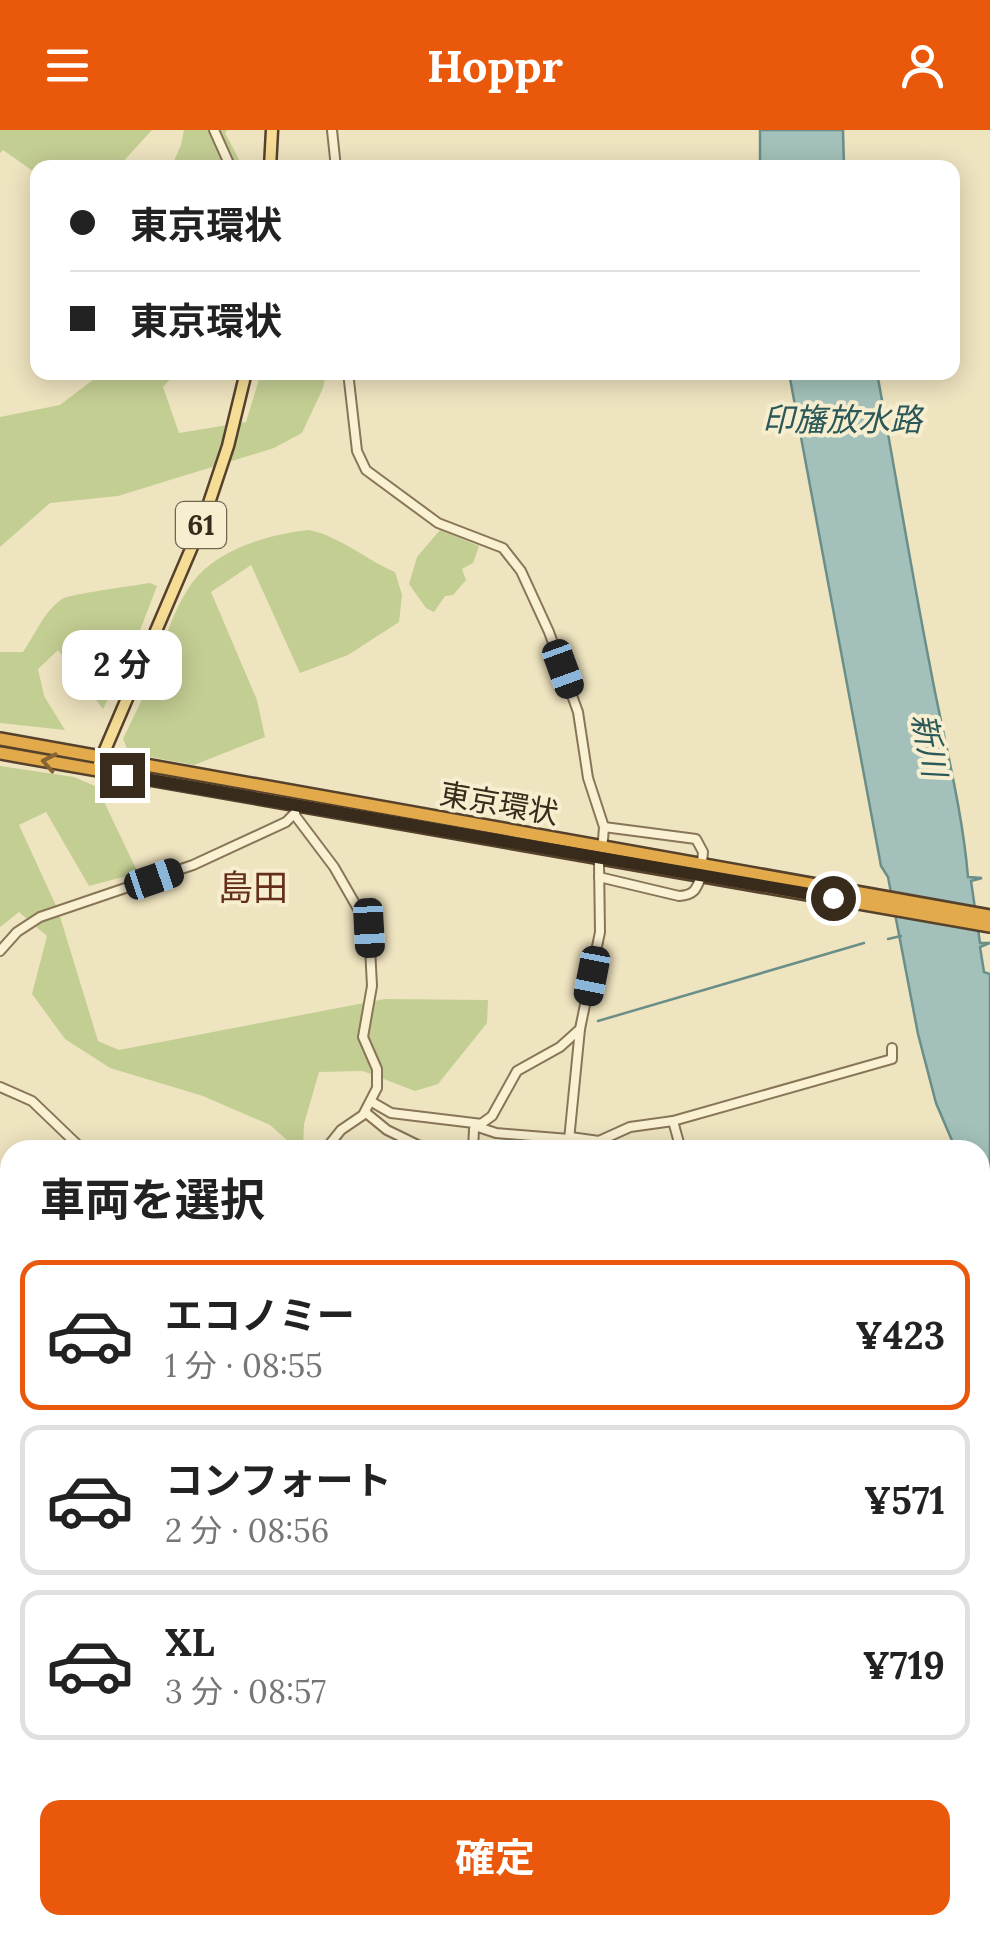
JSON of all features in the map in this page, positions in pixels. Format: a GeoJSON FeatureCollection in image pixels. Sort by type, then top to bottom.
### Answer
{"type":"FeatureCollection","features":[{"type":"Feature","properties":{"kind":"highway","name":"東京環状"},"geometry":{"type":"LineString","coordinates":[[0,739],[279,795],[702,862],[990,926]]}},
{"type":"Feature","properties":{"kind":"highway","name":"東京環状"},"geometry":{"type":"LineString","coordinates":[[0,752],[97,771],[279,795],[296,809],[405,817],[701,876],[990,916]]}},
{"type":"Feature","properties":{"kind":"main road"},"geometry":{"type":"LineString","coordinates":[[270,160],[272,130]]}},
{"type":"Feature","properties":{"kind":"main road","name":"61"},"geometry":{"type":"LineString","coordinates":[[97,771],[203,521],[228,446],[244,380]]}},
{"type":"Feature","properties":{"kind":"street"},"geometry":{"type":"LineString","coordinates":[[214,130],[227,160]]}},
{"type":"Feature","properties":{"kind":"street"},"geometry":{"type":"LineString","coordinates":[[332,130],[335,160]]}},
{"type":"Feature","properties":{"kind":"street"},"geometry":{"type":"LineString","coordinates":[[347,380],[357,451],[366,470],[438,523],[503,548],[521,571],[544,619],[578,712],[588,778],[604,827],[603,840]]}},
{"type":"Feature","properties":{"kind":"street"},"geometry":{"type":"LineString","coordinates":[[0,951],[17,932],[40,917],[193,865],[286,822],[296,809],[369,928],[372,986],[363,1038],[377,1069],[377,1088],[365,1112],[333,1140]]}},
{"type":"Feature","properties":{"kind":"street"},"geometry":{"type":"LineString","coordinates":[[604,827],[696,839],[704,852],[702,862]]}},
{"type":"Feature","properties":{"kind":"street"},"geometry":{"type":"LineString","coordinates":[[569,1138],[580,1029],[600,932],[599,863]]}},
{"type":"Feature","properties":{"kind":"street"},"geometry":{"type":"LineString","coordinates":[[599,877],[690,896],[701,876]]}},
{"type":"Feature","properties":{"kind":"street"},"geometry":{"type":"LineString","coordinates":[[473,1140],[474,1129],[492,1116],[517,1071],[560,1047],[580,1029]]}},
{"type":"Feature","properties":{"kind":"street"},"geometry":{"type":"LineString","coordinates":[[372,1102],[392,1113],[480,1126],[496,1133],[599,1140],[630,1126],[673,1121],[892,1058],[892,1048]]}},
{"type":"Feature","properties":{"kind":"street"},"geometry":{"type":"LineString","coordinates":[[0,1087],[32,1101],[73,1140]]}},
{"type":"Feature","properties":{"kind":"street"},"geometry":{"type":"LineString","coordinates":[[365,1112],[408,1140]]}},
{"type":"Feature","properties":{"kind":"street"},"geometry":{"type":"LineString","coordinates":[[673,1121],[678,1140]]}},
{"type":"Feature","properties":{"kind":"green space"},"geometry":{"type":"Polygon","coordinates":[[[0,130],[152,130],[124,160],[30,160],[30,169],[3,150],[0,153],[0,130]]]}},
{"type":"Feature","properties":{"kind":"green space"},"geometry":{"type":"Polygon","coordinates":[[[184,130],[227,130],[239,160],[174,160],[184,130]]]}},
{"type":"Feature","properties":{"kind":"green space"},"geometry":{"type":"Polygon","coordinates":[[[93,380],[170,380],[163,387],[179,433],[246,422],[259,380],[325,380],[302,433],[274,448],[118,496],[50,503],[0,547],[0,417],[60,405],[93,380]]]}},
{"type":"Feature","properties":{"kind":"green space"},"geometry":{"type":"Polygon","coordinates":[[[309,530],[395,572],[402,595],[399,622],[348,655],[300,673],[251,565],[211,592],[257,700],[265,737],[194,765],[129,753],[123,739],[174,616],[192,583],[215,561],[245,545],[309,530]]]}},
{"type":"Feature","properties":{"kind":"green space"},"geometry":{"type":"Polygon","coordinates":[[[440,530],[479,546],[473,563],[462,569],[466,580],[453,595],[445,596],[434,612],[426,608],[409,584],[417,557],[440,530]]]}},
{"type":"Feature","properties":{"kind":"green space"},"geometry":{"type":"Polygon","coordinates":[[[150,583],[157,586],[132,651],[103,709],[58,650],[38,669],[44,696],[65,730],[0,723],[0,652],[23,652],[45,617],[62,599],[150,583]]]}},
{"type":"Feature","properties":{"kind":"green space"},"geometry":{"type":"Polygon","coordinates":[[[0,766],[74,777],[97,787],[138,873],[89,886],[46,812],[19,825],[58,910],[98,1041],[119,1050],[385,999],[488,1000],[487,1023],[438,1084],[415,1091],[363,1071],[319,1072],[303,1140],[287,1140],[270,1125],[203,1096],[110,1068],[65,1039],[32,994],[47,936],[19,912],[0,927],[0,766]]]}},
{"type":"Feature","properties":{"kind":"water"},"geometry":{"type":"Polygon","coordinates":[[[760,130],[843,130],[844,160],[760,160],[760,130]]]}},
{"type":"Feature","properties":{"kind":"water","name":"印旛放水路"},"geometry":{"type":"Polygon","coordinates":[[[790,380],[878,380],[957,798],[968,877],[982,878],[971,881],[980,943],[990,943],[980,947],[984,972],[990,974],[990,1140],[952,1140],[936,1103],[918,1034],[888,877],[881,866],[790,380]]]}},
{"type":"Feature","properties":{"kind":"waterway"},"geometry":{"type":"LineString","coordinates":[[888,939],[901,936]]}},
{"type":"Feature","properties":{"kind":"waterway"},"geometry":{"type":"LineString","coordinates":[[598,1021],[864,943]]}},
{"type":"Feature","properties":{"kind":"district","name":"島田"},"geometry":{"type":"Point","coordinates":[253,888]}},
{"type":"Feature","properties":{"kind":"route"},"geometry":{"type":"LineString","coordinates":[[122,775],[833,898]]}},
{"type":"Feature","properties":{"kind":"water label","name":"新川"},"geometry":{"type":"Point","coordinates":[929,745]}}]}
